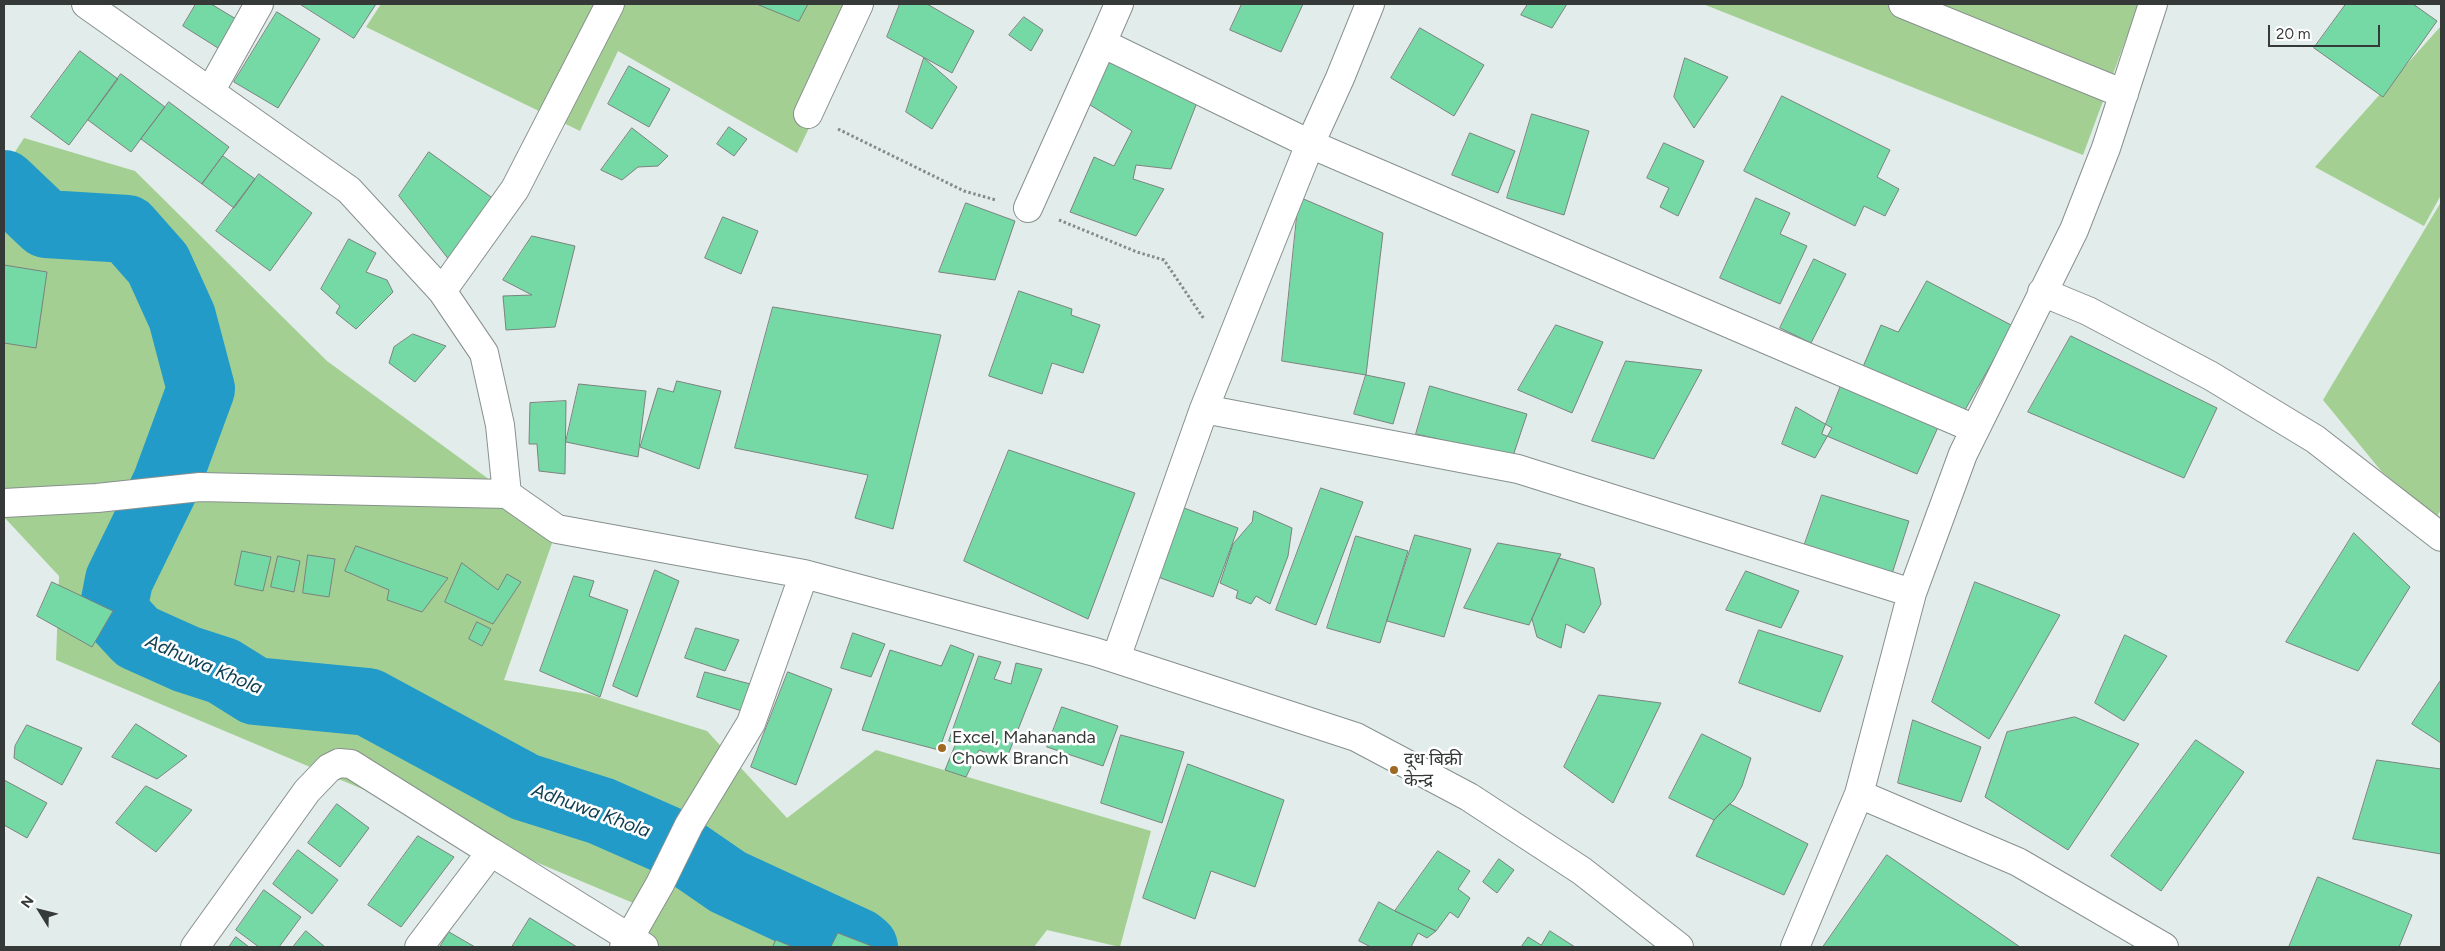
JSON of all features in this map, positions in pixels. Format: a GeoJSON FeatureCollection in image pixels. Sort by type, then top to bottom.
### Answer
{"type":"FeatureCollection","features":[{"type":"Feature","properties":{"kind":"street"},"geometry":{"type":"LineString","coordinates":[[86,4],[211,90],[349,190],[442,291],[484,353],[500,425],[507,494]]}},
{"type":"Feature","properties":{"kind":"street"},"geometry":{"type":"LineString","coordinates":[[211,90],[259,4]]}},
{"type":"Feature","properties":{"kind":"street"},"geometry":{"type":"LineString","coordinates":[[442,291],[515,189],[610,4]]}},
{"type":"Feature","properties":{"kind":"street"},"geometry":{"type":"LineString","coordinates":[[808,114],[859,4]]}},
{"type":"Feature","properties":{"kind":"street"},"geometry":{"type":"LineString","coordinates":[[1028,208],[1119,4]]}},
{"type":"Feature","properties":{"kind":"street"},"geometry":{"type":"LineString","coordinates":[[1116,658],[1204,409],[1310,144],[1340,78],[1370,4]]}},
{"type":"Feature","properties":{"kind":"street"},"geometry":{"type":"LineString","coordinates":[[1903,4],[2124,94]]}},
{"type":"Feature","properties":{"kind":"street"},"geometry":{"type":"LineString","coordinates":[[1795,947],[1859,794],[1912,592],[1963,454],[2074,230],[2106,148],[2153,4]]}},
{"type":"Feature","properties":{"kind":"street"},"geometry":{"type":"LineString","coordinates":[[1102,43],[1310,144],[1975,429]]}},
{"type":"Feature","properties":{"kind":"street"},"geometry":{"type":"LineString","coordinates":[[2042,292],[2088,311],[2211,376],[2315,439],[2441,537]]}},
{"type":"Feature","properties":{"kind":"street"},"geometry":{"type":"LineString","coordinates":[[1204,409],[1518,469],[1912,592]]}},
{"type":"Feature","properties":{"kind":"street"},"geometry":{"type":"LineString","coordinates":[[4,503],[97,498],[200,487],[507,494],[556,529],[804,574],[1116,658],[1356,737],[1477,803],[1582,871],[1679,947]]}},
{"type":"Feature","properties":{"kind":"street"},"geometry":{"type":"LineString","coordinates":[[195,947],[307,791],[329,768],[339,763],[351,764],[491,852],[633,945],[689,825],[750,724],[804,574]]}},
{"type":"Feature","properties":{"kind":"street"},"geometry":{"type":"LineString","coordinates":[[1859,794],[2018,862],[2164,947]]}},
{"type":"Feature","properties":{"kind":"street"},"geometry":{"type":"LineString","coordinates":[[419,947],[491,852]]}},
{"type":"Feature","properties":{"kind":"path"},"geometry":{"type":"LineString","coordinates":[[808,114],[964,191],[1028,208],[1137,252],[1164,260],[1205,320]]}},
{"type":"Feature","properties":{"kind":"green space"},"geometry":{"type":"Polygon","coordinates":[[[381,4],[869,4],[797,153],[618,51],[580,131],[366,27],[381,4]]]}},
{"type":"Feature","properties":{"kind":"green space"},"geometry":{"type":"Polygon","coordinates":[[[1703,4],[2139,4],[2083,155],[1703,4]]]}},
{"type":"Feature","properties":{"kind":"green space"},"geometry":{"type":"Polygon","coordinates":[[[2441,26],[2441,195],[2424,226],[2315,167],[2441,26]]]}},
{"type":"Feature","properties":{"kind":"green space"},"geometry":{"type":"Polygon","coordinates":[[[24,138],[135,171],[327,361],[557,529],[504,680],[588,694],[707,731],[787,818],[876,750],[1151,831],[1120,947],[1047,930],[1034,947],[644,947],[645,908],[56,660],[59,576],[4,517],[4,169],[24,138]]]}},
{"type":"Feature","properties":{"kind":"green space"},"geometry":{"type":"Polygon","coordinates":[[[2441,202],[2441,510],[2437,516],[2382,472],[2323,400],[2441,202]]]}},
{"type":"Feature","properties":{"kind":"building"},"geometry":{"type":"Polygon","coordinates":[[[196,4],[211,4],[236,19],[218,48],[183,26],[196,4]]]}},
{"type":"Feature","properties":{"kind":"building"},"geometry":{"type":"Polygon","coordinates":[[[300,4],[376,4],[354,38],[300,4]]]}},
{"type":"Feature","properties":{"kind":"building"},"geometry":{"type":"Polygon","coordinates":[[[757,4],[808,4],[799,21],[757,4]]]}},
{"type":"Feature","properties":{"kind":"building"},"geometry":{"type":"Polygon","coordinates":[[[900,4],[927,4],[974,31],[952,73],[887,37],[900,4]]]}},
{"type":"Feature","properties":{"kind":"building"},"geometry":{"type":"Polygon","coordinates":[[[1242,4],[1303,4],[1281,52],[1230,30],[1242,4]]]}},
{"type":"Feature","properties":{"kind":"building"},"geometry":{"type":"Polygon","coordinates":[[[1528,4],[1567,4],[1552,28],[1521,15],[1528,4]]]}},
{"type":"Feature","properties":{"kind":"building"},"geometry":{"type":"Polygon","coordinates":[[[2346,4],[2413,4],[2437,21],[2383,97],[2314,48],[2346,4]]]}},
{"type":"Feature","properties":{"kind":"building"},"geometry":{"type":"Polygon","coordinates":[[[277,12],[320,39],[278,108],[234,82],[277,12]]]}},
{"type":"Feature","properties":{"kind":"building"},"geometry":{"type":"Polygon","coordinates":[[[1024,17],[1043,30],[1031,51],[1009,35],[1024,17]]]}},
{"type":"Feature","properties":{"kind":"building"},"geometry":{"type":"Polygon","coordinates":[[[1420,28],[1484,65],[1454,116],[1391,78],[1420,28]]]}},
{"type":"Feature","properties":{"kind":"building"},"geometry":{"type":"Polygon","coordinates":[[[80,51],[118,79],[69,145],[31,117],[80,51]]]}},
{"type":"Feature","properties":{"kind":"building"},"geometry":{"type":"Polygon","coordinates":[[[1108,57],[1198,100],[1171,169],[1136,165],[1133,179],[1164,189],[1136,236],[1070,212],[1094,157],[1114,166],[1132,131],[1087,103],[1108,57]]]}},
{"type":"Feature","properties":{"kind":"building"},"geometry":{"type":"Polygon","coordinates":[[[924,58],[957,87],[932,129],[906,112],[924,58]]]}},
{"type":"Feature","properties":{"kind":"building"},"geometry":{"type":"Polygon","coordinates":[[[1685,58],[1728,77],[1694,128],[1674,97],[1685,58]]]}},
{"type":"Feature","properties":{"kind":"building"},"geometry":{"type":"Polygon","coordinates":[[[629,66],[670,89],[649,127],[608,104],[629,66]]]}},
{"type":"Feature","properties":{"kind":"building"},"geometry":{"type":"Polygon","coordinates":[[[121,74],[165,107],[131,152],[88,120],[121,74]]]}},
{"type":"Feature","properties":{"kind":"building"},"geometry":{"type":"Polygon","coordinates":[[[1782,96],[1890,150],[1877,177],[1899,189],[1885,216],[1864,206],[1855,226],[1744,171],[1782,96]]]}},
{"type":"Feature","properties":{"kind":"building"},"geometry":{"type":"Polygon","coordinates":[[[169,102],[229,147],[202,184],[141,139],[169,102]]]}},
{"type":"Feature","properties":{"kind":"building"},"geometry":{"type":"Polygon","coordinates":[[[1532,114],[1589,131],[1564,215],[1507,198],[1532,114]]]}},
{"type":"Feature","properties":{"kind":"building"},"geometry":{"type":"Polygon","coordinates":[[[729,127],[747,139],[734,156],[717,144],[729,127]]]}},
{"type":"Feature","properties":{"kind":"building"},"geometry":{"type":"Polygon","coordinates":[[[632,128],[668,156],[658,166],[638,167],[622,180],[601,170],[632,128]]]}},
{"type":"Feature","properties":{"kind":"building"},"geometry":{"type":"Polygon","coordinates":[[[1470,133],[1515,151],[1498,193],[1452,175],[1470,133]]]}},
{"type":"Feature","properties":{"kind":"building"},"geometry":{"type":"Polygon","coordinates":[[[1664,143],[1704,161],[1678,216],[1660,207],[1669,188],[1647,178],[1664,143]]]}},
{"type":"Feature","properties":{"kind":"building"},"geometry":{"type":"Polygon","coordinates":[[[429,152],[498,202],[450,261],[399,196],[429,152]]]}},
{"type":"Feature","properties":{"kind":"building"},"geometry":{"type":"Polygon","coordinates":[[[223,156],[255,179],[234,208],[202,184],[223,156]]]}},
{"type":"Feature","properties":{"kind":"building"},"geometry":{"type":"Polygon","coordinates":[[[259,174],[312,213],[270,271],[216,231],[259,174]]]}},
{"type":"Feature","properties":{"kind":"building"},"geometry":{"type":"Polygon","coordinates":[[[1299,197],[1383,233],[1366,375],[1282,361],[1299,197]]]}},
{"type":"Feature","properties":{"kind":"building"},"geometry":{"type":"Polygon","coordinates":[[[1756,198],[1790,213],[1780,234],[1807,246],[1780,304],[1720,278],[1756,198]]]}},
{"type":"Feature","properties":{"kind":"building"},"geometry":{"type":"Polygon","coordinates":[[[966,203],[1015,221],[995,280],[939,272],[966,203]]]}},
{"type":"Feature","properties":{"kind":"building"},"geometry":{"type":"Polygon","coordinates":[[[723,217],[758,231],[741,274],[705,258],[723,217]]]}},
{"type":"Feature","properties":{"kind":"building"},"geometry":{"type":"Polygon","coordinates":[[[532,236],[575,246],[555,327],[506,330],[503,296],[532,295],[503,280],[532,236]]]}},
{"type":"Feature","properties":{"kind":"building"},"geometry":{"type":"Polygon","coordinates":[[[349,239],[376,253],[366,272],[387,280],[393,292],[356,329],[336,313],[340,306],[321,289],[349,239]]]}},
{"type":"Feature","properties":{"kind":"building"},"geometry":{"type":"Polygon","coordinates":[[[1814,259],[1846,274],[1811,343],[1780,328],[1814,259]]]}},
{"type":"Feature","properties":{"kind":"building"},"geometry":{"type":"Polygon","coordinates":[[[4,265],[47,272],[36,348],[4,343],[4,265]]]}},
{"type":"Feature","properties":{"kind":"building"},"geometry":{"type":"Polygon","coordinates":[[[1927,281],[2013,326],[1962,415],[1862,369],[1881,325],[1898,332],[1927,281]]]}},
{"type":"Feature","properties":{"kind":"building"},"geometry":{"type":"Polygon","coordinates":[[[1019,291],[1072,309],[1071,315],[1100,325],[1083,373],[1052,363],[1042,394],[989,376],[1019,291]]]}},
{"type":"Feature","properties":{"kind":"building"},"geometry":{"type":"Polygon","coordinates":[[[773,307],[941,335],[893,529],[855,518],[868,475],[735,448],[773,307]]]}},
{"type":"Feature","properties":{"kind":"building"},"geometry":{"type":"Polygon","coordinates":[[[1556,325],[1603,342],[1572,413],[1518,390],[1556,325]]]}},
{"type":"Feature","properties":{"kind":"building"},"geometry":{"type":"Polygon","coordinates":[[[413,334],[446,346],[415,382],[389,363],[394,347],[413,334]]]}},
{"type":"Feature","properties":{"kind":"building"},"geometry":{"type":"Polygon","coordinates":[[[2071,336],[2217,408],[2184,478],[2028,412],[2071,336]]]}},
{"type":"Feature","properties":{"kind":"building"},"geometry":{"type":"Polygon","coordinates":[[[1626,361],[1702,370],[1654,459],[1592,441],[1626,361]]]}},
{"type":"Feature","properties":{"kind":"building"},"geometry":{"type":"Polygon","coordinates":[[[1366,375],[1405,383],[1393,424],[1354,414],[1366,375]]]}},
{"type":"Feature","properties":{"kind":"building"},"geometry":{"type":"Polygon","coordinates":[[[677,381],[721,391],[699,469],[640,447],[658,388],[673,392],[677,381]]]}},
{"type":"Feature","properties":{"kind":"building"},"geometry":{"type":"Polygon","coordinates":[[[1842,383],[1939,425],[1917,474],[1822,434],[1842,383]]]}},
{"type":"Feature","properties":{"kind":"building"},"geometry":{"type":"Polygon","coordinates":[[[579,384],[646,391],[638,457],[566,442],[579,384]]]}},
{"type":"Feature","properties":{"kind":"building"},"geometry":{"type":"Polygon","coordinates":[[[1430,386],[1527,414],[1513,456],[1416,434],[1430,386]]]}},
{"type":"Feature","properties":{"kind":"building"},"geometry":{"type":"Polygon","coordinates":[[[566,401],[565,474],[539,471],[537,444],[529,444],[530,403],[566,401]]]}},
{"type":"Feature","properties":{"kind":"building"},"geometry":{"type":"Polygon","coordinates":[[[1796,407],[1832,428],[1815,458],[1782,444],[1796,407]]]}},
{"type":"Feature","properties":{"kind":"building"},"geometry":{"type":"Polygon","coordinates":[[[1009,450],[1135,493],[1088,619],[964,561],[1009,450]]]}},
{"type":"Feature","properties":{"kind":"building"},"geometry":{"type":"Polygon","coordinates":[[[1321,488],[1363,502],[1316,625],[1276,610],[1321,488]]]}},
{"type":"Feature","properties":{"kind":"building"},"geometry":{"type":"Polygon","coordinates":[[[1822,495],[1909,521],[1890,580],[1802,552],[1822,495]]]}},
{"type":"Feature","properties":{"kind":"building"},"geometry":{"type":"Polygon","coordinates":[[[1184,508],[1238,528],[1213,597],[1158,577],[1184,508]]]}},
{"type":"Feature","properties":{"kind":"building"},"geometry":{"type":"Polygon","coordinates":[[[1254,511],[1292,528],[1288,556],[1270,604],[1256,596],[1251,604],[1236,598],[1238,591],[1220,583],[1233,544],[1252,522],[1254,511]]]}},
{"type":"Feature","properties":{"kind":"building"},"geometry":{"type":"Polygon","coordinates":[[[2354,533],[2410,587],[2358,671],[2286,642],[2354,533]]]}},
{"type":"Feature","properties":{"kind":"building"},"geometry":{"type":"Polygon","coordinates":[[[1415,535],[1471,549],[1444,637],[1387,621],[1415,535]]]}},
{"type":"Feature","properties":{"kind":"building"},"geometry":{"type":"Polygon","coordinates":[[[1356,536],[1408,551],[1380,643],[1327,628],[1356,536]]]}},
{"type":"Feature","properties":{"kind":"building"},"geometry":{"type":"Polygon","coordinates":[[[1498,543],[1561,554],[1529,625],[1464,608],[1498,543]]]}},
{"type":"Feature","properties":{"kind":"building"},"geometry":{"type":"Polygon","coordinates":[[[356,546],[448,578],[422,612],[387,600],[389,590],[345,571],[356,546]]]}},
{"type":"Feature","properties":{"kind":"building"},"geometry":{"type":"Polygon","coordinates":[[[242,551],[271,557],[263,591],[235,585],[242,551]]]}},
{"type":"Feature","properties":{"kind":"building"},"geometry":{"type":"Polygon","coordinates":[[[308,555],[335,559],[329,597],[303,593],[308,555]]]}},
{"type":"Feature","properties":{"kind":"building"},"geometry":{"type":"Polygon","coordinates":[[[278,556],[300,561],[294,592],[271,587],[278,556]]]}},
{"type":"Feature","properties":{"kind":"building"},"geometry":{"type":"Polygon","coordinates":[[[1559,558],[1594,568],[1601,604],[1584,633],[1566,624],[1561,648],[1537,637],[1532,619],[1559,558]]]}},
{"type":"Feature","properties":{"kind":"building"},"geometry":{"type":"Polygon","coordinates":[[[462,563],[498,590],[507,574],[521,582],[493,624],[445,602],[462,563]]]}},
{"type":"Feature","properties":{"kind":"building"},"geometry":{"type":"Polygon","coordinates":[[[655,570],[679,581],[637,697],[613,686],[655,570]]]}},
{"type":"Feature","properties":{"kind":"building"},"geometry":{"type":"Polygon","coordinates":[[[1746,571],[1799,591],[1781,628],[1726,610],[1746,571]]]}},
{"type":"Feature","properties":{"kind":"building"},"geometry":{"type":"Polygon","coordinates":[[[574,576],[594,581],[589,596],[628,610],[600,697],[540,671],[574,576]]]}},
{"type":"Feature","properties":{"kind":"building"},"geometry":{"type":"Polygon","coordinates":[[[52,582],[113,611],[92,647],[37,616],[52,582]]]}},
{"type":"Feature","properties":{"kind":"building"},"geometry":{"type":"Polygon","coordinates":[[[1975,582],[2060,615],[1989,739],[1932,702],[1975,582]]]}},
{"type":"Feature","properties":{"kind":"building"},"geometry":{"type":"Polygon","coordinates":[[[477,622],[491,629],[482,646],[469,639],[477,622]]]}},
{"type":"Feature","properties":{"kind":"building"},"geometry":{"type":"Polygon","coordinates":[[[696,628],[739,640],[725,671],[685,658],[696,628]]]}},
{"type":"Feature","properties":{"kind":"building"},"geometry":{"type":"Polygon","coordinates":[[[1759,630],[1843,656],[1820,712],[1739,683],[1759,630]]]}},
{"type":"Feature","properties":{"kind":"building"},"geometry":{"type":"Polygon","coordinates":[[[853,633],[885,644],[871,677],[841,668],[853,633]]]}},
{"type":"Feature","properties":{"kind":"building"},"geometry":{"type":"Polygon","coordinates":[[[2125,635],[2167,656],[2124,721],[2095,703],[2125,635]]]}},
{"type":"Feature","properties":{"kind":"building"},"geometry":{"type":"Polygon","coordinates":[[[951,645],[974,654],[939,750],[862,730],[890,650],[941,666],[951,645]]]}},
{"type":"Feature","properties":{"kind":"building"},"geometry":{"type":"Polygon","coordinates":[[[979,656],[1001,662],[994,679],[1011,684],[1016,663],[1042,669],[1006,760],[979,750],[966,777],[945,770],[956,743],[949,741],[979,656]]]}},
{"type":"Feature","properties":{"kind":"building"},"geometry":{"type":"Polygon","coordinates":[[[705,672],[754,685],[742,711],[697,697],[705,672]]]}},
{"type":"Feature","properties":{"kind":"building"},"geometry":{"type":"Polygon","coordinates":[[[788,672],[832,689],[796,785],[751,767],[788,672]]]}},
{"type":"Feature","properties":{"kind":"building"},"geometry":{"type":"Polygon","coordinates":[[[2441,680],[2441,743],[2412,724],[2441,680]]]}},
{"type":"Feature","properties":{"kind":"building"},"geometry":{"type":"Polygon","coordinates":[[[1599,695],[1661,703],[1613,803],[1564,767],[1599,695]]]}},
{"type":"Feature","properties":{"kind":"building"},"geometry":{"type":"Polygon","coordinates":[[[1062,707],[1118,726],[1103,766],[1047,747],[1062,707]]]}},
{"type":"Feature","properties":{"kind":"building"},"geometry":{"type":"Polygon","coordinates":[[[2075,717],[2139,744],[2068,850],[1985,797],[2007,732],[2075,717]]]}},
{"type":"Feature","properties":{"kind":"building"},"geometry":{"type":"Polygon","coordinates":[[[1913,720],[1981,747],[1961,802],[1898,783],[1913,720]]]}},
{"type":"Feature","properties":{"kind":"building"},"geometry":{"type":"Polygon","coordinates":[[[136,724],[187,756],[157,779],[112,757],[136,724]]]}},
{"type":"Feature","properties":{"kind":"building"},"geometry":{"type":"Polygon","coordinates":[[[27,725],[82,748],[62,785],[14,758],[15,746],[27,725]]]}},
{"type":"Feature","properties":{"kind":"building"},"geometry":{"type":"Polygon","coordinates":[[[1702,734],[1751,758],[1742,786],[1734,800],[1714,820],[1669,798],[1702,734]]]}},
{"type":"Feature","properties":{"kind":"building"},"geometry":{"type":"Polygon","coordinates":[[[1121,735],[1184,752],[1162,823],[1101,803],[1121,735]]]}},
{"type":"Feature","properties":{"kind":"building"},"geometry":{"type":"Polygon","coordinates":[[[2196,740],[2244,772],[2161,891],[2111,856],[2196,740]]]}},
{"type":"Feature","properties":{"kind":"building"},"geometry":{"type":"Polygon","coordinates":[[[2377,760],[2441,769],[2441,854],[2353,839],[2377,760]]]}},
{"type":"Feature","properties":{"kind":"building"},"geometry":{"type":"Polygon","coordinates":[[[1188,764],[1284,800],[1255,887],[1211,871],[1195,919],[1143,898],[1188,764]]]}},
{"type":"Feature","properties":{"kind":"building"},"geometry":{"type":"Polygon","coordinates":[[[4,780],[47,803],[27,838],[4,825],[4,780]]]}},
{"type":"Feature","properties":{"kind":"building"},"geometry":{"type":"Polygon","coordinates":[[[146,786],[192,810],[156,852],[116,823],[146,786]]]}},
{"type":"Feature","properties":{"kind":"building"},"geometry":{"type":"Polygon","coordinates":[[[337,804],[369,828],[340,867],[308,843],[337,804]]]}},
{"type":"Feature","properties":{"kind":"building"},"geometry":{"type":"Polygon","coordinates":[[[1730,804],[1808,844],[1784,895],[1696,856],[1714,820],[1730,804]]]}},
{"type":"Feature","properties":{"kind":"building"},"geometry":{"type":"Polygon","coordinates":[[[418,836],[454,857],[401,927],[368,905],[418,836]]]}},
{"type":"Feature","properties":{"kind":"building"},"geometry":{"type":"Polygon","coordinates":[[[298,850],[338,880],[312,914],[273,884],[298,850]]]}},
{"type":"Feature","properties":{"kind":"building"},"geometry":{"type":"Polygon","coordinates":[[[1438,851],[1470,871],[1458,889],[1470,898],[1458,918],[1450,912],[1436,931],[1395,911],[1438,851]]]}},
{"type":"Feature","properties":{"kind":"building"},"geometry":{"type":"Polygon","coordinates":[[[1887,855],[1939,891],[2020,947],[1823,947],[1887,855]]]}},
{"type":"Feature","properties":{"kind":"building"},"geometry":{"type":"Polygon","coordinates":[[[1499,859],[1514,870],[1497,893],[1483,882],[1499,859]]]}},
{"type":"Feature","properties":{"kind":"building"},"geometry":{"type":"Polygon","coordinates":[[[2318,877],[2412,915],[2399,947],[2289,947],[2318,877]]]}},
{"type":"Feature","properties":{"kind":"building"},"geometry":{"type":"Polygon","coordinates":[[[264,890],[301,917],[279,947],[259,947],[236,930],[264,890]]]}},
{"type":"Feature","properties":{"kind":"building"},"geometry":{"type":"Polygon","coordinates":[[[1379,902],[1436,931],[1427,938],[1418,933],[1411,947],[1371,947],[1359,941],[1379,902]]]}},
{"type":"Feature","properties":{"kind":"building"},"geometry":{"type":"Polygon","coordinates":[[[530,918],[577,947],[512,947],[530,918]]]}},
{"type":"Feature","properties":{"kind":"building"},"geometry":{"type":"Polygon","coordinates":[[[306,931],[325,947],[293,947],[306,931]]]}},
{"type":"Feature","properties":{"kind":"building"},"geometry":{"type":"Polygon","coordinates":[[[1550,931],[1575,947],[1521,947],[1528,937],[1541,945],[1550,931]]]}},
{"type":"Feature","properties":{"kind":"building"},"geometry":{"type":"Polygon","coordinates":[[[449,932],[475,947],[440,947],[449,932]]]}},
{"type":"Feature","properties":{"kind":"building"},"geometry":{"type":"Polygon","coordinates":[[[838,933],[874,947],[831,947],[838,933]]]}},
{"type":"Feature","properties":{"kind":"building"},"geometry":{"type":"Polygon","coordinates":[[[236,937],[249,947],[229,947],[236,937]]]}},
{"type":"Feature","properties":{"kind":"building"},"geometry":{"type":"Polygon","coordinates":[[[776,940],[793,947],[773,947],[776,940]]]}},
{"type":"Feature","properties":{"kind":"waterway","name":"Adhuwa Khola"},"geometry":{"type":"LineString","coordinates":[[4,184],[46,224],[127,229],[158,264],[182,317],[201,389],[166,484],[119,580],[113,611],[137,637],[186,659],[223,671],[255,691],[368,702],[525,787],[601,811],[667,840],[728,882],[858,942],[864,947]]}},
{"type":"Feature","properties":{"kind":"place","name":"Excel, Mahananda Chowk Branch"},"geometry":{"type":"Point","coordinates":[942,748]}},
{"type":"Feature","properties":{"kind":"place","name":"दूध बिक्री केन्द्र"},"geometry":{"type":"Point","coordinates":[1394,770]}}]}
